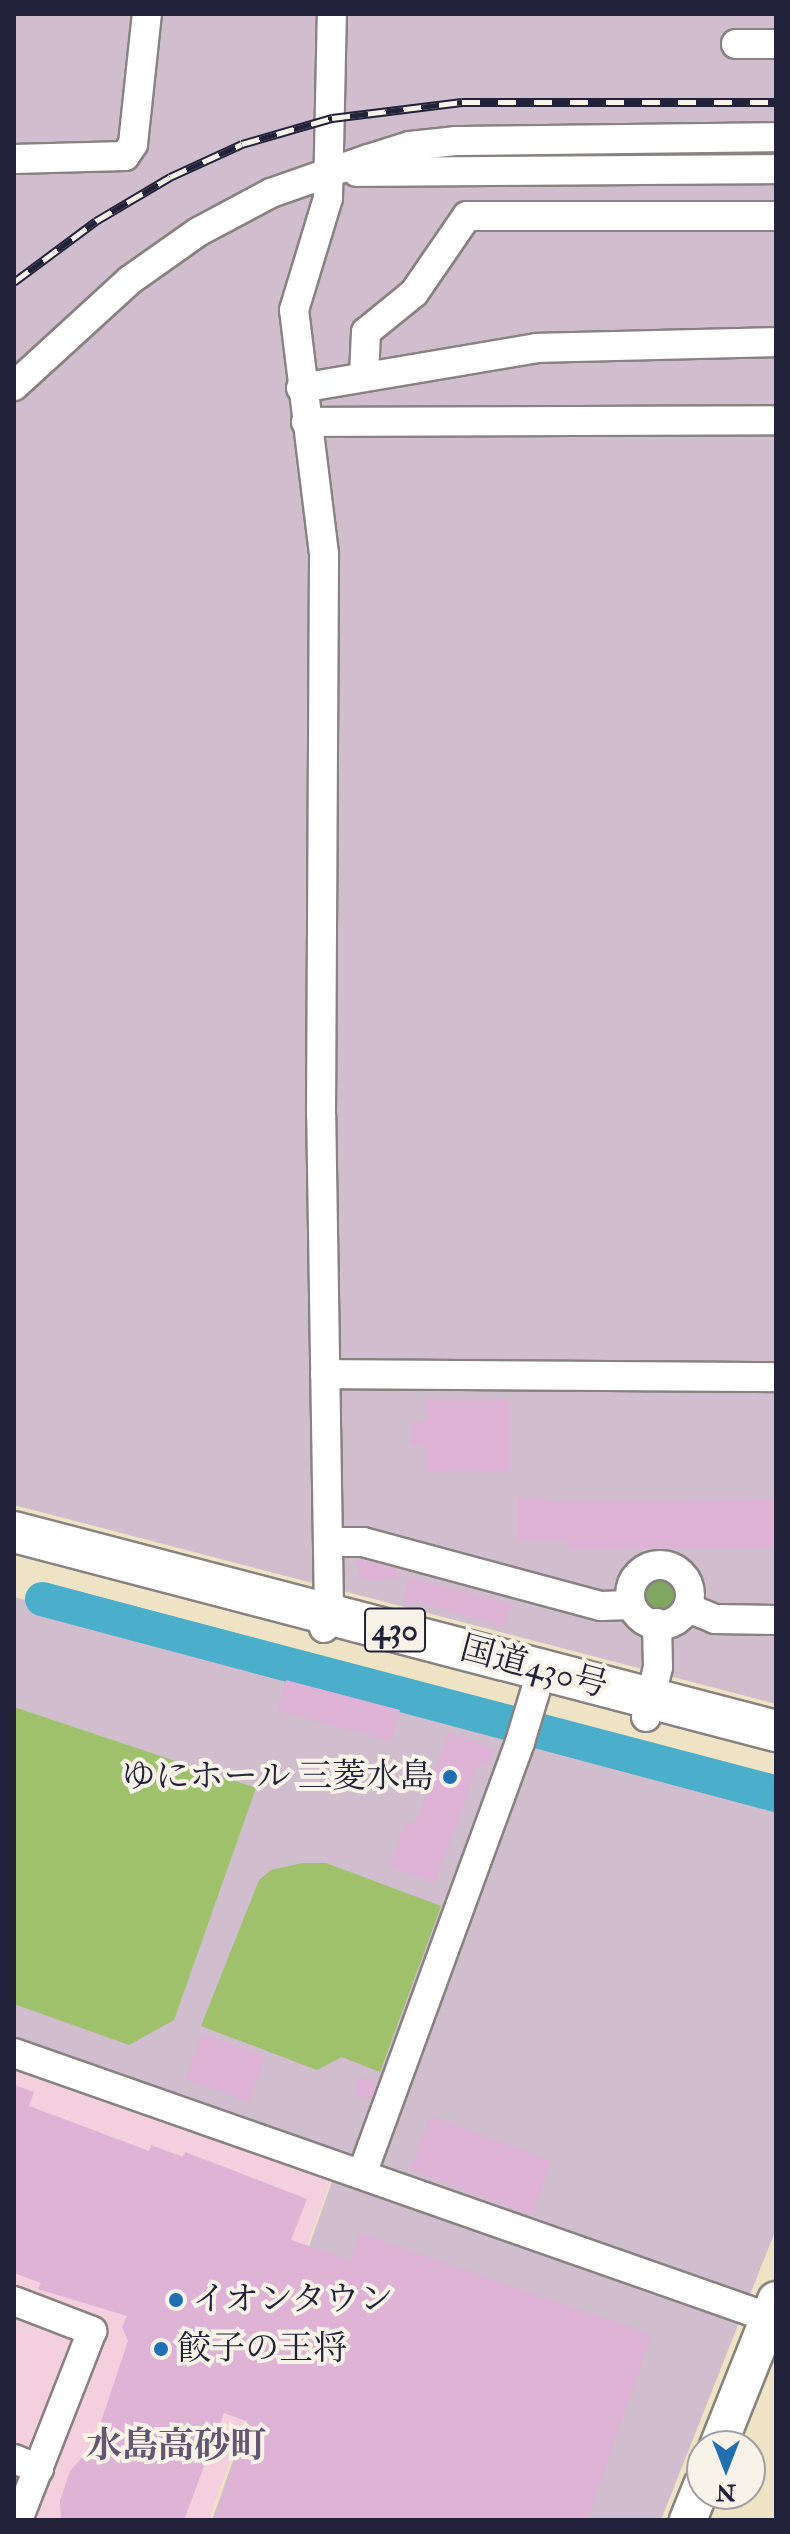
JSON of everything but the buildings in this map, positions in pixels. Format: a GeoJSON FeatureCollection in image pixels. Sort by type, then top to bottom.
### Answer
{"type":"FeatureCollection","features":[{"type":"Feature","properties":{"kind":"highway","name":"国道430号"},"geometry":{"type":"LineString","coordinates":[[14,1532],[326,1622],[537,1688],[776,1731]]}},
{"type":"Feature","properties":{"kind":"highway","name":"国道430号"},"geometry":{"type":"LineString","coordinates":[[14,1559],[63,1564],[326,1622]]}},
{"type":"Feature","properties":{"kind":"highway","name":"国道430号"},"geometry":{"type":"LineString","coordinates":[[648,1708],[776,1752]]}},
{"type":"Feature","properties":{"kind":"main road"},"geometry":{"type":"LineString","coordinates":[[725,2430],[774,2312]]}},
{"type":"Feature","properties":{"kind":"street"},"geometry":{"type":"LineString","coordinates":[[14,159],[125,156],[133,144],[147,14]]}},
{"type":"Feature","properties":{"kind":"street"},"geometry":{"type":"LineString","coordinates":[[326,1622],[324,554],[301,388],[294,310],[321,230],[330,173],[332,14]]}},
{"type":"Feature","properties":{"kind":"street"},"geometry":{"type":"LineString","coordinates":[[736,44],[776,44]]}},
{"type":"Feature","properties":{"kind":"street"},"geometry":{"type":"LineString","coordinates":[[14,386],[130,280],[198,232],[271,193],[410,146],[455,141],[776,137]]}},
{"type":"Feature","properties":{"kind":"street"},"geometry":{"type":"LineString","coordinates":[[330,173],[776,169]]}},
{"type":"Feature","properties":{"kind":"street"},"geometry":{"type":"LineString","coordinates":[[364,376],[366,332],[414,293],[467,216],[776,216]]}},
{"type":"Feature","properties":{"kind":"street"},"geometry":{"type":"LineString","coordinates":[[301,388],[537,348],[776,342]]}},
{"type":"Feature","properties":{"kind":"street"},"geometry":{"type":"LineString","coordinates":[[306,422],[776,420]]}},
{"type":"Feature","properties":{"kind":"street"},"geometry":{"type":"LineString","coordinates":[[325,1374],[776,1377]]}},
{"type":"Feature","properties":{"kind":"street"},"geometry":{"type":"LineString","coordinates":[[328,1542],[363,1542],[601,1606],[630,1605]]}},
{"type":"Feature","properties":{"kind":"street"},"geometry":{"type":"LineString","coordinates":[[660,1567],[687,1580],[688,1608],[674,1622],[657,1623],[641,1619],[630,1605],[633,1579],[647,1568],[660,1567]]}},
{"type":"Feature","properties":{"kind":"street"},"geometry":{"type":"LineString","coordinates":[[688,1608],[715,1619],[776,1620]]}},
{"type":"Feature","properties":{"kind":"street"},"geometry":{"type":"LineString","coordinates":[[648,1708],[658,1667],[657,1623]]}},
{"type":"Feature","properties":{"kind":"street"},"geometry":{"type":"LineString","coordinates":[[362,2174],[523,1734],[537,1688]]}},
{"type":"Feature","properties":{"kind":"street"},"geometry":{"type":"LineString","coordinates":[[14,2053],[774,2312]]}},
{"type":"Feature","properties":{"kind":"street"},"geometry":{"type":"LineString","coordinates":[[14,2301],[92,2331],[26,2464],[18,2520]]}},
{"type":"Feature","properties":{"kind":"shaded area"},"geometry":{"type":"Polygon","coordinates":[[[14,14],[776,14],[776,1704],[14,1505],[14,14]]]}},
{"type":"Feature","properties":{"kind":"shaded area"},"geometry":{"type":"Polygon","coordinates":[[[14,1597],[513,1731],[359,2153],[345,2154],[14,2037],[14,1597]]]}},
{"type":"Feature","properties":{"kind":"shaded area"},"geometry":{"type":"Polygon","coordinates":[[[532,1738],[776,1805],[776,2229],[697,2430],[686,2430],[686,2457],[661,2520],[212,2520],[334,2176],[366,2187],[532,1738]]]}},
{"type":"Feature","properties":{"kind":"shaded area","name":"イオンタウン"},"geometry":{"type":"Polygon","coordinates":[[[14,2066],[332,2176],[209,2520],[14,2520],[14,2066]]]}},
{"type":"Feature","properties":{"kind":"green space"},"geometry":{"type":"Polygon","coordinates":[[[660,1576],[673,1582],[679,1595],[673,1608],[660,1614],[647,1608],[641,1595],[647,1582],[660,1576]]]}},
{"type":"Feature","properties":{"kind":"green space"},"geometry":{"type":"Polygon","coordinates":[[[14,1707],[256,1788],[174,2020],[129,2045],[14,2004],[14,1707]]]}},
{"type":"Feature","properties":{"kind":"green space"},"geometry":{"type":"Polygon","coordinates":[[[302,1863],[326,1863],[441,1906],[380,2072],[342,2057],[317,2070],[201,2026],[259,1880],[271,1870],[302,1863]]]}},
{"type":"Feature","properties":{"kind":"waterway"},"geometry":{"type":"LineString","coordinates":[[46,1586],[522,1711]]}},
{"type":"Feature","properties":{"kind":"waterway"},"geometry":{"type":"LineString","coordinates":[[42,1599],[776,1795]]}},
{"type":"Feature","properties":{"kind":"waterway"},"geometry":{"type":"LineString","coordinates":[[536,1715],[776,1778]]}},
{"type":"Feature","properties":{"kind":"railway"},"geometry":{"type":"LineString","coordinates":[[14,282],[96,221],[170,177],[242,144],[332,118],[462,102],[776,102]]}},
{"type":"Feature","properties":{"kind":"place","name":"ゆにホール 三菱水島"},"geometry":{"type":"Point","coordinates":[450,1777]}},
{"type":"Feature","properties":{"kind":"place","name":"イオンタウン"},"geometry":{"type":"Point","coordinates":[176,2300]}},
{"type":"Feature","properties":{"kind":"place","name":"餃子の王将"},"geometry":{"type":"Point","coordinates":[161,2349]}},
{"type":"Feature","properties":{"kind":"district","name":"水島高砂町"},"geometry":{"type":"Point","coordinates":[176,2446]}}]}
